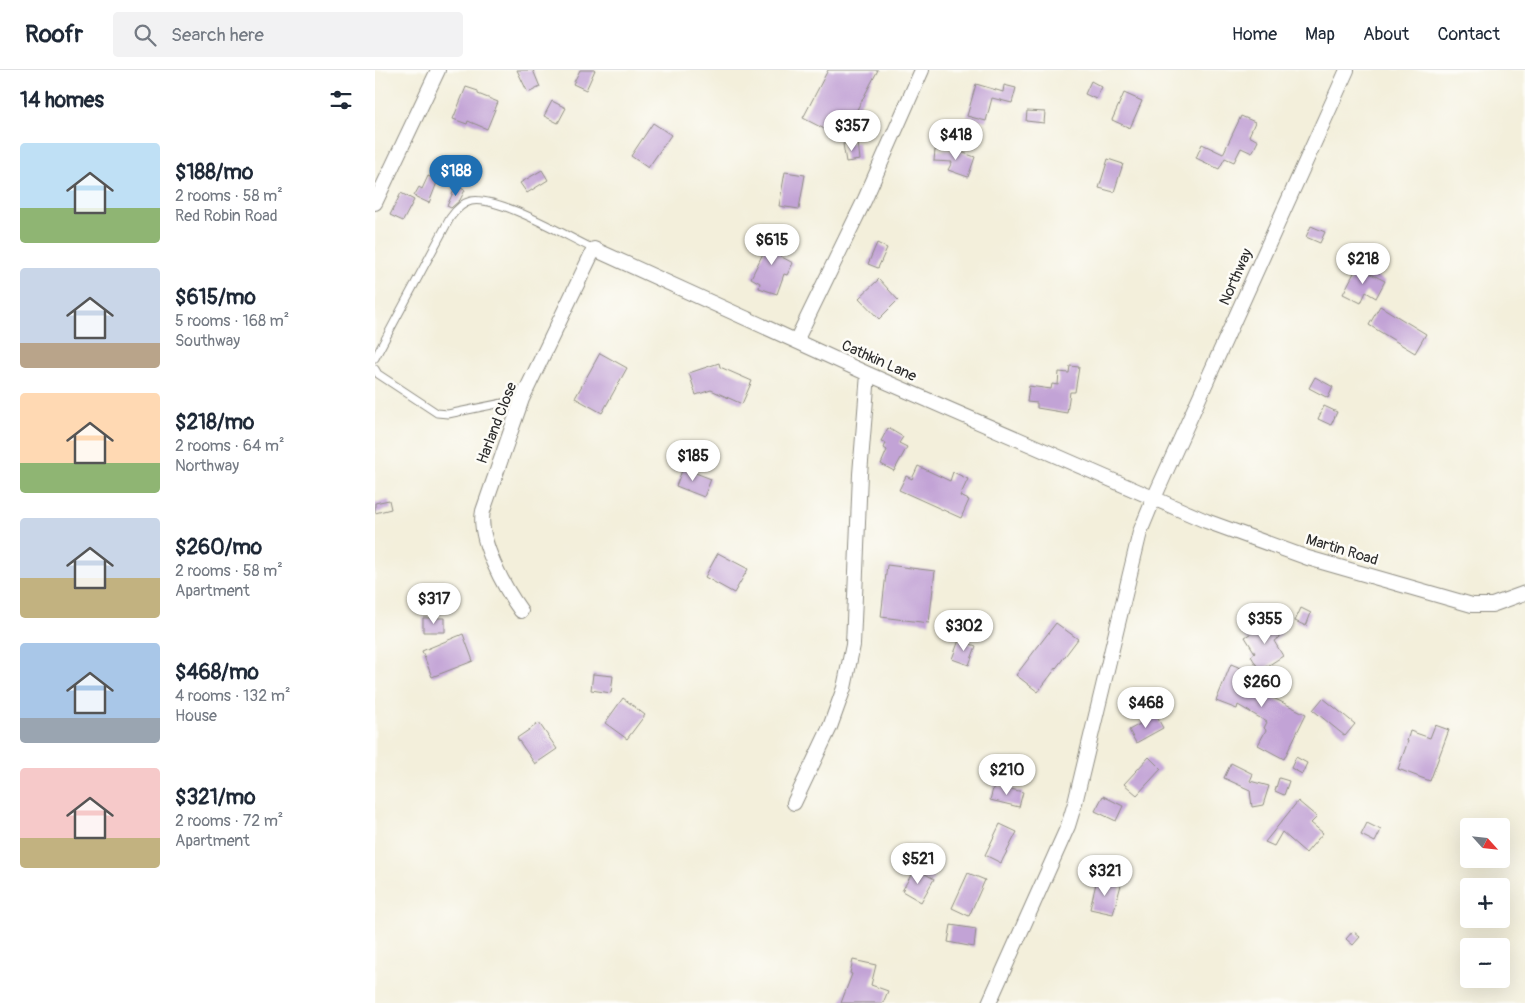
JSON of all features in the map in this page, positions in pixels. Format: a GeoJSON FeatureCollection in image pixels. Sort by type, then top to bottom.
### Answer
{"type":"FeatureCollection","features":[{"type":"Feature","properties":{"kind":"street"},"geometry":{"type":"LineString","coordinates":[[375,204],[438,70]]}},
{"type":"Feature","properties":{"kind":"street"},"geometry":{"type":"LineString","coordinates":[[796,341],[865,199],[922,70]]}},
{"type":"Feature","properties":{"kind":"street","name":"Northway"},"geometry":{"type":"LineString","coordinates":[[989,1003],[1068,826],[1140,532],[1347,70]]}},
{"type":"Feature","properties":{"kind":"street","name":"Cathkin Lane"},"geometry":{"type":"LineString","coordinates":[[594,249],[868,374],[1154,498]]}},
{"type":"Feature","properties":{"kind":"street","name":"Harland Close"},"geometry":{"type":"LineString","coordinates":[[521,611],[510,596],[502,579],[484,537],[481,518],[522,399],[594,249]]}},
{"type":"Feature","properties":{"kind":"street"},"geometry":{"type":"LineString","coordinates":[[794,803],[830,727],[844,688],[853,645],[860,474],[868,374]]}},
{"type":"Feature","properties":{"kind":"street","name":"Martin Road"},"geometry":{"type":"LineString","coordinates":[[1154,498],[1206,521],[1309,558],[1472,605],[1492,605],[1525,593]]}},
{"type":"Feature","properties":{"kind":"lane"},"geometry":{"type":"LineString","coordinates":[[375,358],[450,218],[462,205],[470,201],[498,204],[594,249]]}},
{"type":"Feature","properties":{"kind":"lane"},"geometry":{"type":"LineString","coordinates":[[375,369],[378,374],[437,413],[448,414],[522,399]]}},
{"type":"Feature","properties":{"kind":"building"},"geometry":{"type":"Polygon","coordinates":[[[517,70],[533,70],[540,87],[528,93],[517,70]]]}},
{"type":"Feature","properties":{"kind":"building"},"geometry":{"type":"Polygon","coordinates":[[[580,70],[595,70],[586,90],[573,84],[580,70]]]}},
{"type":"Feature","properties":{"kind":"building"},"geometry":{"type":"Polygon","coordinates":[[[828,70],[878,70],[842,138],[803,118],[828,70]]]}},
{"type":"Feature","properties":{"kind":"building"},"geometry":{"type":"Polygon","coordinates":[[[1091,81],[1102,87],[1096,99],[1085,94],[1091,81]]]}},
{"type":"Feature","properties":{"kind":"building"},"geometry":{"type":"Polygon","coordinates":[[[976,84],[1003,92],[1004,85],[1016,88],[1012,103],[992,98],[986,121],[967,116],[976,84]]]}},
{"type":"Feature","properties":{"kind":"building"},"geometry":{"type":"Polygon","coordinates":[[[466,87],[498,102],[487,129],[468,121],[467,124],[453,119],[466,87]]]}},
{"type":"Feature","properties":{"kind":"building"},"geometry":{"type":"Polygon","coordinates":[[[1124,93],[1142,101],[1130,128],[1112,120],[1124,93]]]}},
{"type":"Feature","properties":{"kind":"building"},"geometry":{"type":"Polygon","coordinates":[[[552,101],[566,108],[558,123],[544,116],[552,101]]]}},
{"type":"Feature","properties":{"kind":"building"},"geometry":{"type":"Polygon","coordinates":[[[1027,111],[1045,112],[1044,123],[1026,121],[1027,111]]]}},
{"type":"Feature","properties":{"kind":"building"},"geometry":{"type":"Polygon","coordinates":[[[1241,116],[1255,122],[1249,136],[1258,141],[1252,153],[1241,148],[1234,162],[1225,158],[1219,169],[1196,158],[1202,144],[1223,154],[1241,116]]]}},
{"type":"Feature","properties":{"kind":"building"},"geometry":{"type":"Polygon","coordinates":[[[653,123],[671,135],[648,168],[631,156],[653,123]]]}},
{"type":"Feature","properties":{"kind":"building"},"geometry":{"type":"Polygon","coordinates":[[[858,142],[860,160],[846,162],[843,144],[858,142]]]}},
{"type":"Feature","properties":{"kind":"building"},"geometry":{"type":"Polygon","coordinates":[[[935,150],[958,151],[975,157],[968,177],[948,170],[952,162],[934,161],[935,150]]]}},
{"type":"Feature","properties":{"kind":"building"},"geometry":{"type":"Polygon","coordinates":[[[1108,159],[1123,164],[1114,192],[1099,188],[1108,159]]]}},
{"type":"Feature","properties":{"kind":"building"},"geometry":{"type":"Polygon","coordinates":[[[542,170],[548,180],[527,193],[520,183],[542,170]]]}},
{"type":"Feature","properties":{"kind":"building"},"geometry":{"type":"Polygon","coordinates":[[[785,172],[805,175],[799,209],[779,206],[785,172]]]}},
{"type":"Feature","properties":{"kind":"building"},"geometry":{"type":"Polygon","coordinates":[[[428,176],[438,180],[429,203],[414,196],[419,187],[422,189],[428,176]]]}},
{"type":"Feature","properties":{"kind":"building"},"geometry":{"type":"Polygon","coordinates":[[[456,186],[465,190],[460,200],[451,208],[447,206],[456,186]]]}},
{"type":"Feature","properties":{"kind":"building"},"geometry":{"type":"Polygon","coordinates":[[[401,193],[414,200],[403,221],[390,215],[401,193]]]}},
{"type":"Feature","properties":{"kind":"building"},"geometry":{"type":"Polygon","coordinates":[[[1311,226],[1325,232],[1320,243],[1306,237],[1311,226]]]}},
{"type":"Feature","properties":{"kind":"building"},"geometry":{"type":"Polygon","coordinates":[[[773,233],[787,241],[780,256],[793,263],[787,275],[784,274],[777,294],[759,288],[760,283],[751,278],[773,233]]]}},
{"type":"Feature","properties":{"kind":"building"},"geometry":{"type":"Polygon","coordinates":[[[877,243],[887,248],[878,268],[868,264],[877,243]]]}},
{"type":"Feature","properties":{"kind":"building"},"geometry":{"type":"Polygon","coordinates":[[[1357,267],[1385,281],[1376,298],[1366,292],[1361,303],[1343,294],[1357,267]]]}},
{"type":"Feature","properties":{"kind":"building"},"geometry":{"type":"Polygon","coordinates":[[[879,279],[898,300],[879,319],[859,298],[879,279]]]}},
{"type":"Feature","properties":{"kind":"building"},"geometry":{"type":"Polygon","coordinates":[[[1380,306],[1426,334],[1415,353],[1369,325],[1380,306]]]}},
{"type":"Feature","properties":{"kind":"building"},"geometry":{"type":"Polygon","coordinates":[[[600,353],[627,368],[602,413],[575,398],[600,353]]]}},
{"type":"Feature","properties":{"kind":"building"},"geometry":{"type":"Polygon","coordinates":[[[719,363],[720,367],[752,381],[742,404],[711,390],[696,395],[689,373],[719,363]]]}},
{"type":"Feature","properties":{"kind":"building"},"geometry":{"type":"Polygon","coordinates":[[[1070,366],[1079,367],[1075,392],[1070,392],[1067,413],[1037,408],[1037,403],[1027,402],[1029,386],[1051,389],[1052,384],[1058,385],[1059,372],[1069,373],[1070,366]]]}},
{"type":"Feature","properties":{"kind":"building"},"geometry":{"type":"Polygon","coordinates":[[[1315,377],[1333,387],[1328,398],[1309,388],[1315,377]]]}},
{"type":"Feature","properties":{"kind":"building"},"geometry":{"type":"Polygon","coordinates":[[[1324,406],[1337,412],[1331,425],[1318,419],[1324,406]]]}},
{"type":"Feature","properties":{"kind":"building"},"geometry":{"type":"Polygon","coordinates":[[[888,428],[903,437],[899,443],[907,447],[894,471],[881,464],[887,450],[884,448],[886,443],[881,441],[888,428]]]}},
{"type":"Feature","properties":{"kind":"building"},"geometry":{"type":"Polygon","coordinates":[[[918,466],[950,481],[953,472],[968,479],[960,496],[969,500],[961,518],[899,490],[906,476],[912,479],[918,466]]]}},
{"type":"Feature","properties":{"kind":"building"},"geometry":{"type":"Polygon","coordinates":[[[683,468],[711,479],[704,497],[676,486],[683,468]]]}},
{"type":"Feature","properties":{"kind":"building"},"geometry":{"type":"Polygon","coordinates":[[[389,500],[391,509],[375,513],[375,503],[389,500]]]}},
{"type":"Feature","properties":{"kind":"building"},"geometry":{"type":"Polygon","coordinates":[[[718,553],[748,569],[734,593],[705,577],[718,553]]]}},
{"type":"Feature","properties":{"kind":"building"},"geometry":{"type":"Polygon","coordinates":[[[887,565],[935,571],[929,623],[881,617],[887,565]]]}},
{"type":"Feature","properties":{"kind":"building"},"geometry":{"type":"Polygon","coordinates":[[[1301,608],[1311,613],[1306,626],[1295,621],[1301,608]]]}},
{"type":"Feature","properties":{"kind":"building"},"geometry":{"type":"Polygon","coordinates":[[[423,618],[445,618],[445,632],[423,632],[423,618]]]}},
{"type":"Feature","properties":{"kind":"building"},"geometry":{"type":"Polygon","coordinates":[[[1272,620],[1282,635],[1274,641],[1283,656],[1260,671],[1251,656],[1255,653],[1245,637],[1272,620]]]}},
{"type":"Feature","properties":{"kind":"building"},"geometry":{"type":"Polygon","coordinates":[[[1056,623],[1078,639],[1038,692],[1016,675],[1056,623]]]}},
{"type":"Feature","properties":{"kind":"building"},"geometry":{"type":"Polygon","coordinates":[[[463,634],[473,661],[432,677],[422,651],[463,634]]]}},
{"type":"Feature","properties":{"kind":"building"},"geometry":{"type":"Polygon","coordinates":[[[959,640],[976,646],[969,665],[952,659],[959,640]]]}},
{"type":"Feature","properties":{"kind":"building"},"geometry":{"type":"Polygon","coordinates":[[[1231,664],[1275,682],[1267,695],[1306,714],[1284,759],[1258,745],[1266,730],[1264,728],[1267,722],[1238,705],[1237,709],[1216,701],[1231,664]]]}},
{"type":"Feature","properties":{"kind":"building"},"geometry":{"type":"Polygon","coordinates":[[[593,674],[613,676],[611,693],[591,690],[593,674]]]}},
{"type":"Feature","properties":{"kind":"building"},"geometry":{"type":"Polygon","coordinates":[[[623,698],[645,715],[627,739],[605,723],[623,698]]]}},
{"type":"Feature","properties":{"kind":"building"},"geometry":{"type":"Polygon","coordinates":[[[1323,698],[1355,724],[1345,736],[1313,710],[1323,698]]]}},
{"type":"Feature","properties":{"kind":"building"},"geometry":{"type":"Polygon","coordinates":[[[1156,715],[1163,728],[1136,743],[1129,730],[1156,715]]]}},
{"type":"Feature","properties":{"kind":"building"},"geometry":{"type":"Polygon","coordinates":[[[539,723],[557,749],[535,764],[517,738],[539,723]]]}},
{"type":"Feature","properties":{"kind":"building"},"geometry":{"type":"Polygon","coordinates":[[[1435,725],[1449,730],[1430,781],[1398,769],[1410,731],[1430,738],[1435,725]]]}},
{"type":"Feature","properties":{"kind":"building"},"geometry":{"type":"Polygon","coordinates":[[[1149,757],[1161,769],[1137,795],[1124,784],[1149,757]]]}},
{"type":"Feature","properties":{"kind":"building"},"geometry":{"type":"Polygon","coordinates":[[[1296,757],[1307,763],[1302,774],[1291,768],[1296,757]]]}},
{"type":"Feature","properties":{"kind":"building"},"geometry":{"type":"Polygon","coordinates":[[[1231,763],[1253,774],[1250,781],[1269,786],[1263,805],[1252,807],[1250,790],[1224,778],[1231,763]]]}},
{"type":"Feature","properties":{"kind":"building"},"geometry":{"type":"Polygon","coordinates":[[[1279,778],[1289,781],[1284,795],[1275,791],[1279,778]]]}},
{"type":"Feature","properties":{"kind":"building"},"geometry":{"type":"Polygon","coordinates":[[[994,785],[1023,792],[1019,807],[990,800],[994,785]]]}},
{"type":"Feature","properties":{"kind":"building"},"geometry":{"type":"Polygon","coordinates":[[[1103,796],[1123,806],[1116,821],[1095,811],[1103,796]]]}},
{"type":"Feature","properties":{"kind":"building"},"geometry":{"type":"Polygon","coordinates":[[[1298,801],[1317,817],[1311,823],[1323,833],[1306,853],[1282,832],[1274,846],[1265,842],[1298,801]]]}},
{"type":"Feature","properties":{"kind":"building"},"geometry":{"type":"Polygon","coordinates":[[[1367,823],[1381,830],[1375,842],[1361,835],[1367,823]]]}},
{"type":"Feature","properties":{"kind":"building"},"geometry":{"type":"Polygon","coordinates":[[[1000,824],[1017,832],[1001,863],[985,855],[1000,824]]]}},
{"type":"Feature","properties":{"kind":"building"},"geometry":{"type":"Polygon","coordinates":[[[915,868],[934,879],[921,902],[902,891],[915,868]]]}},
{"type":"Feature","properties":{"kind":"building"},"geometry":{"type":"Polygon","coordinates":[[[968,873],[985,880],[969,916],[952,908],[968,873]]]}},
{"type":"Feature","properties":{"kind":"building"},"geometry":{"type":"Polygon","coordinates":[[[1097,879],[1121,885],[1113,914],[1090,909],[1097,879]]]}},
{"type":"Feature","properties":{"kind":"building"},"geometry":{"type":"Polygon","coordinates":[[[951,925],[976,929],[974,947],[948,942],[951,925]]]}},
{"type":"Feature","properties":{"kind":"building"},"geometry":{"type":"Polygon","coordinates":[[[1353,931],[1360,937],[1353,945],[1346,939],[1353,931]]]}},
{"type":"Feature","properties":{"kind":"building"},"geometry":{"type":"Polygon","coordinates":[[[853,960],[876,965],[871,985],[888,991],[883,1003],[841,1003],[852,974],[850,973],[853,960]]]}}]}
